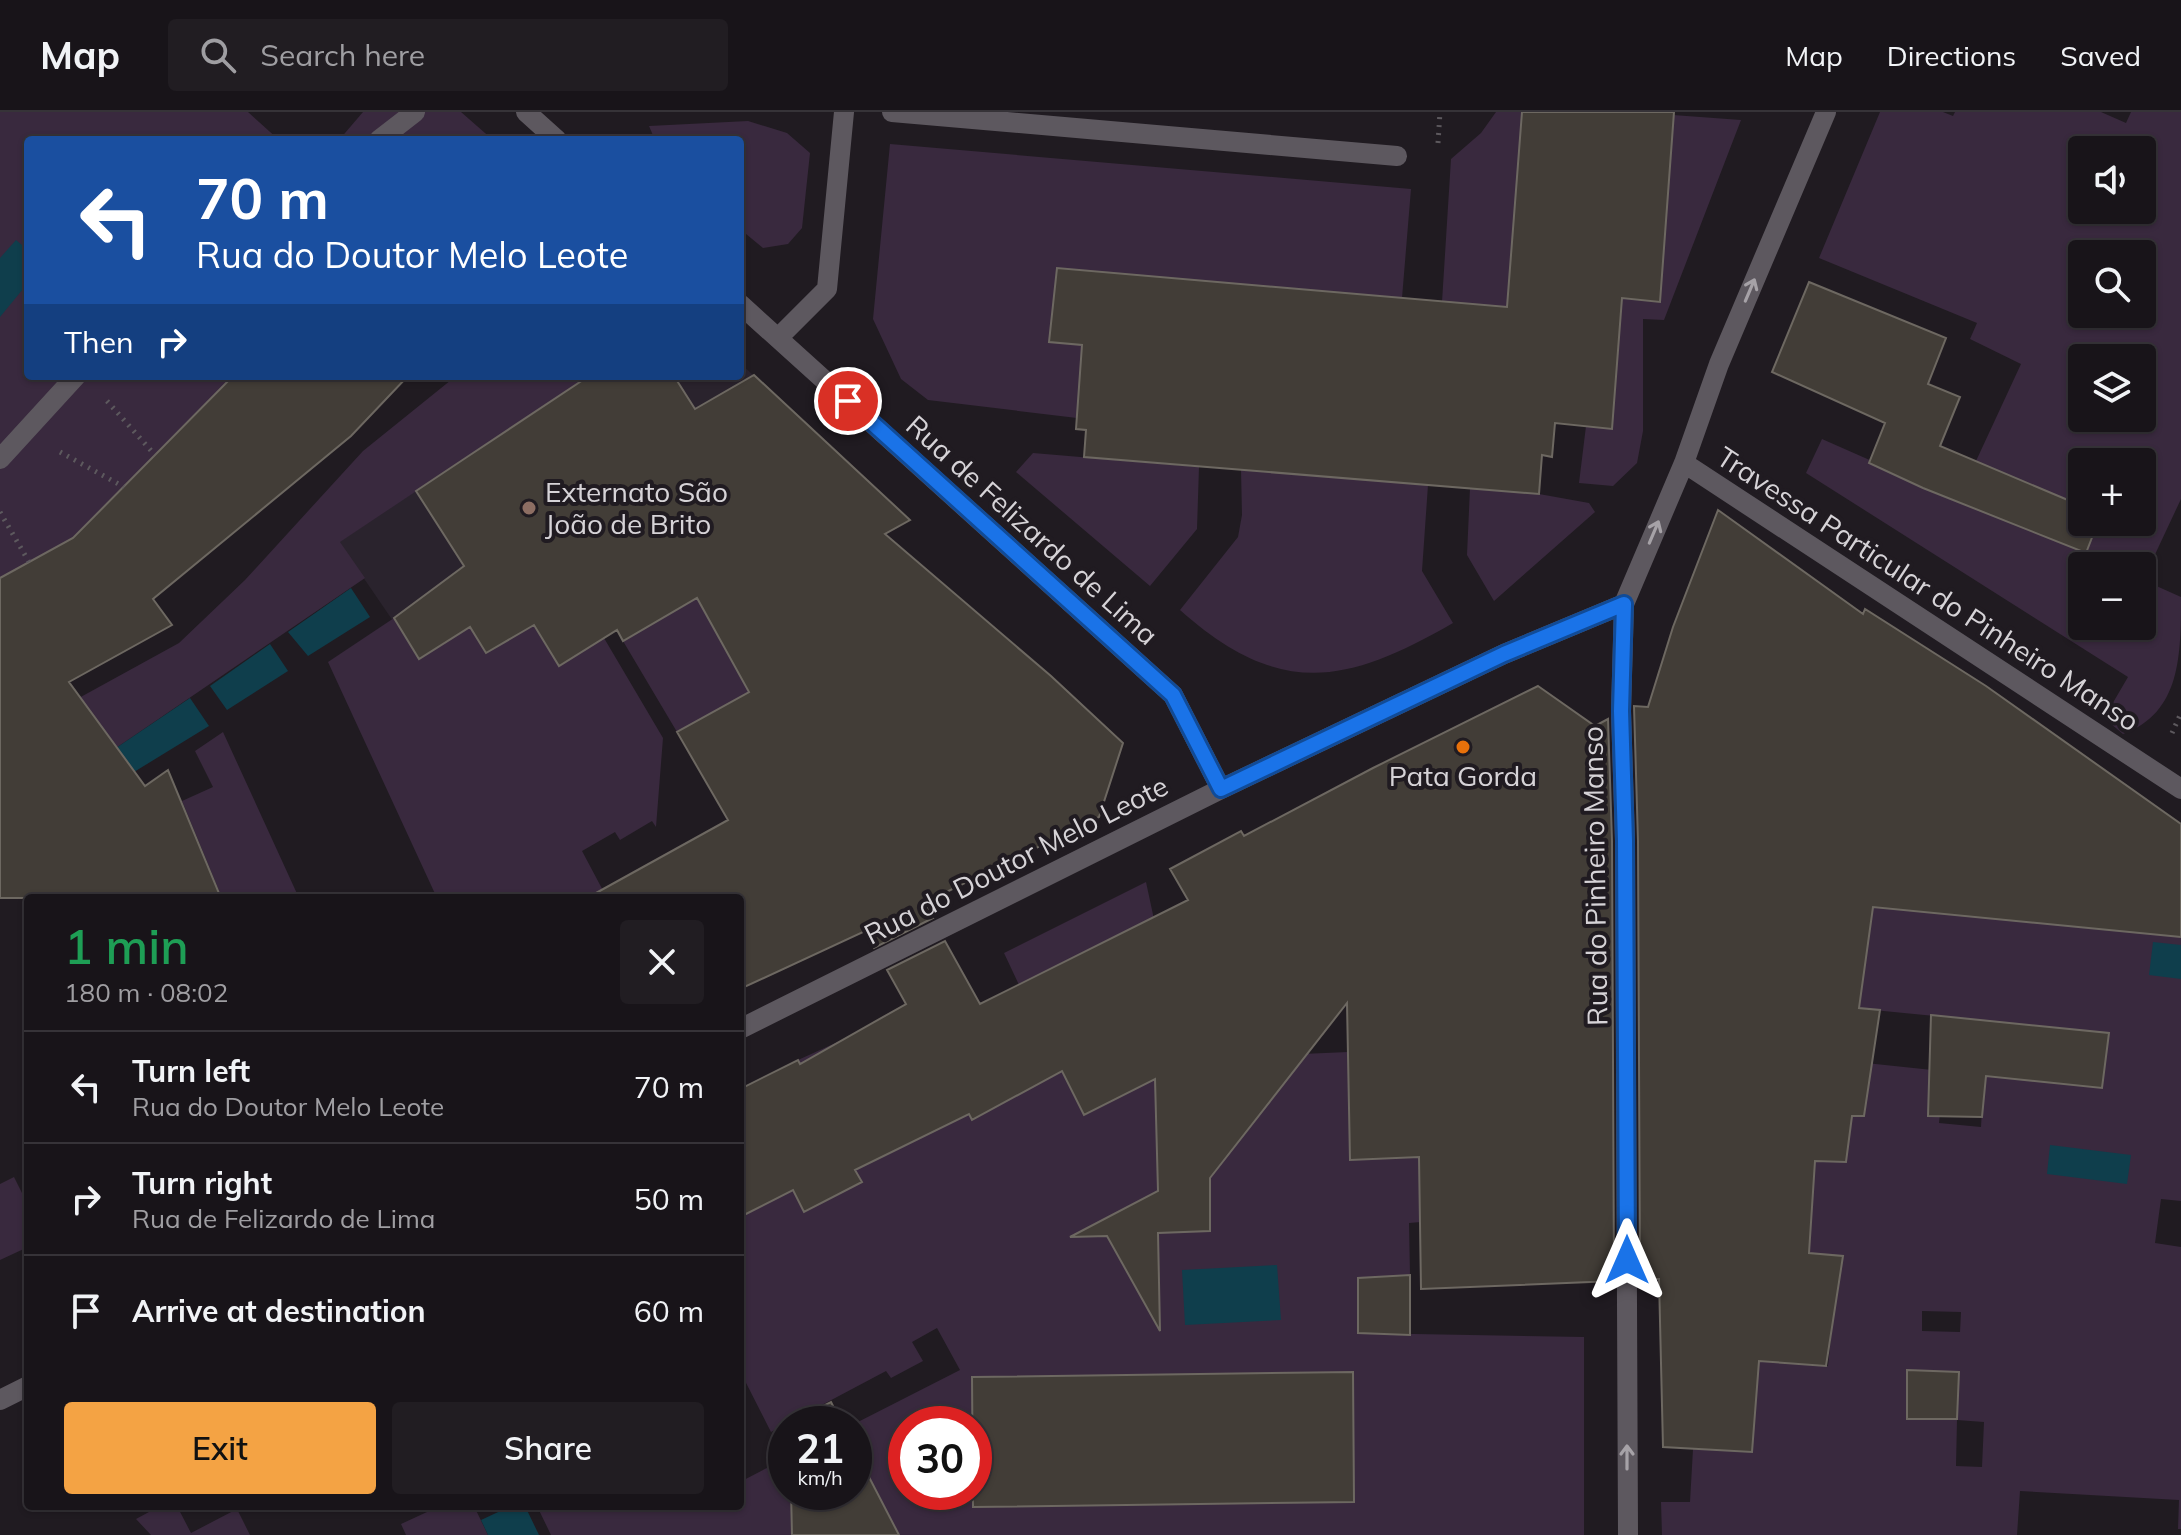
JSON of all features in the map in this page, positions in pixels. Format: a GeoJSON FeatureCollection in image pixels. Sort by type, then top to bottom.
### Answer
{"type":"FeatureCollection","features":[{"type":"Feature","properties":{"kind":"street"},"geometry":{"type":"LineString","coordinates":[[384,136],[415,112]]}},
{"type":"Feature","properties":{"kind":"street"},"geometry":{"type":"LineString","coordinates":[[526,112],[553,136]]}},
{"type":"Feature","properties":{"kind":"street"},"geometry":{"type":"LineString","coordinates":[[778,338],[827,289],[844,112]]}},
{"type":"Feature","properties":{"kind":"street"},"geometry":{"type":"LineString","coordinates":[[892,112],[1397,156]]}},
{"type":"Feature","properties":{"kind":"street","name":"Rua do Pinheiro Manso"},"geometry":{"type":"LineString","coordinates":[[1628,1535],[1625,841],[1621,711],[1624,604],[1684,463],[1719,364],[1826,112]]}},
{"type":"Feature","properties":{"kind":"street","name":"Rua de Felizardo de Lima"},"geometry":{"type":"LineString","coordinates":[[744,308],[1173,695],[1221,789]]}},
{"type":"Feature","properties":{"kind":"street"},"geometry":{"type":"LineString","coordinates":[[0,459],[72,380]]}},
{"type":"Feature","properties":{"kind":"street","name":"Travessa Particular do Pinheiro Manso"},"geometry":{"type":"LineString","coordinates":[[1684,463],[2181,789]]}},
{"type":"Feature","properties":{"kind":"street","name":"Rua do Doutor Melo Leote"},"geometry":{"type":"LineString","coordinates":[[744,1027],[1221,789],[1504,654],[1624,604]]}},
{"type":"Feature","properties":{"kind":"street"},"geometry":{"type":"LineString","coordinates":[[0,1400],[24,1388]]}},
{"type":"Feature","properties":{"kind":"path"},"geometry":{"type":"LineString","coordinates":[[1436,157],[1440,112]]}},
{"type":"Feature","properties":{"kind":"path"},"geometry":{"type":"LineString","coordinates":[[105,399],[155,455]]}},
{"type":"Feature","properties":{"kind":"path"},"geometry":{"type":"LineString","coordinates":[[24,433],[124,487]]}},
{"type":"Feature","properties":{"kind":"path"},"geometry":{"type":"LineString","coordinates":[[0,512],[29,562]]}},
{"type":"Feature","properties":{"kind":"shaded area"},"geometry":{"type":"Polygon","coordinates":[[[0,112],[248,112],[275,136],[24,136],[24,380],[229,380],[73,538],[0,578],[0,112]]]}},
{"type":"Feature","properties":{"kind":"shaded area"},"geometry":{"type":"Polygon","coordinates":[[[363,112],[461,112],[488,136],[342,136],[363,112]]]}},
{"type":"Feature","properties":{"kind":"shaded area"},"geometry":{"type":"Polygon","coordinates":[[[1496,112],[1522,112],[1507,307],[1442,302],[1451,159],[1481,133],[1496,112]]]}},
{"type":"Feature","properties":{"kind":"shaded area"},"geometry":{"type":"Polygon","coordinates":[[[1880,112],[1943,112],[1953,116],[1955,112],[2101,112],[2126,123],[2131,112],[2181,112],[2181,499],[2156,552],[2068,552],[2068,639],[1806,473],[1822,439],[2026,529],[2043,490],[1976,461],[2021,364],[1970,339],[1977,323],[1819,258],[1880,112]]]}},
{"type":"Feature","properties":{"kind":"shaded area"},"geometry":{"type":"Polygon","coordinates":[[[1673,115],[1741,120],[1664,320],[1643,319],[1643,431],[1637,463],[1613,486],[1579,483],[1586,426],[1622,298],[1660,302],[1673,115]]]}},
{"type":"Feature","properties":{"kind":"shaded area"},"geometry":{"type":"Polygon","coordinates":[[[748,121],[787,133],[810,153],[802,228],[788,244],[763,248],[744,232],[744,136],[653,136],[649,126],[748,121]]]}},
{"type":"Feature","properties":{"kind":"shaded area"},"geometry":{"type":"Polygon","coordinates":[[[890,144],[1411,189],[1402,298],[1057,268],[1049,342],[1082,345],[1077,418],[928,400],[901,379],[873,319],[890,144]]]}},
{"type":"Feature","properties":{"kind":"shaded area","name":"Externato São João de Brito"},"geometry":{"type":"Polygon","coordinates":[[[744,367],[809,426],[419,659],[339,542],[583,380],[744,380],[744,367]]]}},
{"type":"Feature","properties":{"kind":"shaded area"},"geometry":{"type":"Polygon","coordinates":[[[451,380],[583,380],[340,542],[365,578],[116,748],[17,732],[179,643],[245,580],[363,451],[451,380]]]}},
{"type":"Feature","properties":{"kind":"shaded area"},"geometry":{"type":"Polygon","coordinates":[[[1033,453],[1199,467],[1197,529],[1150,586],[1016,472],[1033,453]]]}},
{"type":"Feature","properties":{"kind":"shaded area"},"geometry":{"type":"Polygon","coordinates":[[[1241,470],[1428,485],[1422,571],[1453,623],[1379,660],[1314,673],[1282,669],[1249,658],[1216,638],[1180,610],[1238,537],[1242,515],[1241,470]]]}},
{"type":"Feature","properties":{"kind":"shaded area"},"geometry":{"type":"Polygon","coordinates":[[[1470,488],[1539,494],[1589,503],[1595,512],[1494,601],[1467,555],[1470,488]]]}},
{"type":"Feature","properties":{"kind":"shaded area"},"geometry":{"type":"Polygon","coordinates":[[[692,493],[749,692],[677,732],[623,641],[696,598],[692,493]]]}},
{"type":"Feature","properties":{"kind":"shaded area"},"geometry":{"type":"Polygon","coordinates":[[[2156,586],[2181,597],[2178,660],[2167,697],[2157,712],[2123,734],[2104,718],[2128,677],[2070,640],[2156,640],[2156,586]]]}},
{"type":"Feature","properties":{"kind":"shaded area"},"geometry":{"type":"Polygon","coordinates":[[[394,618],[420,658],[470,627],[486,653],[534,625],[559,666],[604,638],[663,738],[656,827],[652,821],[620,840],[615,832],[582,851],[605,894],[435,894],[328,662],[394,618]]]}},
{"type":"Feature","properties":{"kind":"shaded area"},"geometry":{"type":"Polygon","coordinates":[[[223,732],[297,894],[220,894],[182,801],[213,787],[195,751],[223,732]]]}},
{"type":"Feature","properties":{"kind":"shaded area"},"geometry":{"type":"Polygon","coordinates":[[[1146,882],[1184,1059],[1157,1168],[1157,1191],[1100,1222],[1159,1329],[1158,1233],[1210,1231],[1210,1165],[1279,1055],[1575,1042],[1351,1160],[1419,1157],[1421,1222],[1409,1223],[1410,1275],[1358,1279],[1359,1333],[1584,1337],[1584,1535],[551,1535],[539,1510],[744,1510],[744,1480],[768,1467],[768,1510],[872,1510],[872,1415],[888,1407],[888,1510],[992,1510],[992,1406],[889,1406],[960,1370],[937,1328],[912,1342],[923,1361],[891,1378],[886,1371],[820,1406],[768,1406],[768,1426],[744,1379],[744,1215],[793,1190],[805,1212],[861,1182],[798,1060],[853,1035],[921,1138],[969,1114],[972,1120],[1060,1067],[1084,1115],[1137,1088],[1112,939],[1019,985],[1004,953],[1146,882]]]}},
{"type":"Feature","properties":{"kind":"shaded area"},"geometry":{"type":"Polygon","coordinates":[[[1873,907],[2181,937],[2181,1201],[2161,1199],[2155,1243],[2181,1247],[2181,1529],[2178,1529],[2179,1500],[2020,1491],[2017,1535],[1662,1535],[1661,1502],[1690,1502],[1693,1449],[1751,1452],[1755,1412],[1661,1407],[1661,1354],[1828,1366],[1834,1307],[1809,1253],[1815,1161],[1846,1161],[1852,1116],[1866,1063],[2101,1088],[2108,1033],[1853,1008],[1867,951],[1873,907]],[[1941,1104],[1939,1123],[1981,1127],[1982,1109],[1941,1104]],[[1922,1311],[1922,1331],[1960,1332],[1961,1312],[1922,1311]],[[1908,1370],[1907,1419],[1957,1419],[1959,1372],[1908,1370]],[[1957,1420],[1956,1466],[1982,1467],[1984,1422],[1957,1420]]]}},
{"type":"Feature","properties":{"kind":"shaded area"},"geometry":{"type":"Polygon","coordinates":[[[14,1177],[24,1197],[24,1249],[0,1260],[0,1184],[14,1177]]]}},
{"type":"Feature","properties":{"kind":"shaded area"},"geometry":{"type":"Polygon","coordinates":[[[153,1510],[179,1510],[191,1533],[238,1510],[250,1535],[151,1535],[136,1519],[153,1510]]]}},
{"type":"Feature","properties":{"kind":"shaded area"},"geometry":{"type":"Polygon","coordinates":[[[431,1510],[476,1510],[488,1535],[406,1535],[401,1524],[431,1510]]]}},
{"type":"Feature","properties":{"kind":"water"},"geometry":{"type":"Polygon","coordinates":[[[16,240],[24,247],[24,288],[0,317],[0,258],[16,240]]]}},
{"type":"Feature","properties":{"kind":"water"},"geometry":{"type":"Polygon","coordinates":[[[351,588],[370,617],[308,656],[288,632],[351,588]]]}},
{"type":"Feature","properties":{"kind":"water"},"geometry":{"type":"Polygon","coordinates":[[[270,644],[288,671],[227,710],[210,686],[270,644]]]}},
{"type":"Feature","properties":{"kind":"water"},"geometry":{"type":"Polygon","coordinates":[[[190,698],[209,726],[134,772],[116,748],[190,698]]]}},
{"type":"Feature","properties":{"kind":"water"},"geometry":{"type":"Polygon","coordinates":[[[2153,942],[2181,945],[2181,979],[2149,975],[2153,942]]]}},
{"type":"Feature","properties":{"kind":"water"},"geometry":{"type":"Polygon","coordinates":[[[2050,1145],[2131,1155],[2127,1184],[2047,1174],[2050,1145]]]}},
{"type":"Feature","properties":{"kind":"water"},"geometry":{"type":"Polygon","coordinates":[[[1277,1265],[1281,1320],[1185,1325],[1182,1270],[1277,1265]]]}},
{"type":"Feature","properties":{"kind":"water"},"geometry":{"type":"Polygon","coordinates":[[[502,1510],[527,1510],[539,1535],[488,1535],[481,1520],[502,1510]]]}},
{"type":"Feature","properties":{"kind":"building"},"geometry":{"type":"Polygon","coordinates":[[[1522,112],[1674,112],[1660,302],[1622,298],[1612,429],[1555,423],[1552,457],[1542,455],[1539,494],[1084,457],[1086,430],[1076,429],[1082,345],[1049,342],[1057,268],[1507,307],[1522,112]]]}},
{"type":"Feature","properties":{"kind":"building"},"geometry":{"type":"Polygon","coordinates":[[[1809,282],[1946,338],[1928,384],[1960,397],[1940,446],[2068,500],[2068,536],[2093,536],[2086,552],[1923,488],[1869,463],[1885,423],[1772,372],[1809,282]]]}},
{"type":"Feature","properties":{"kind":"building"},"geometry":{"type":"Polygon","coordinates":[[[754,375],[910,520],[885,534],[1051,676],[1123,743],[1099,817],[924,903],[933,918],[874,948],[865,931],[744,987],[744,894],[594,894],[728,820],[677,732],[749,692],[697,598],[623,641],[617,630],[559,666],[534,625],[486,653],[470,627],[419,659],[394,618],[464,566],[416,491],[583,380],[677,380],[695,409],[754,375]]]}},
{"type":"Feature","properties":{"kind":"building"},"geometry":{"type":"Polygon","coordinates":[[[229,380],[404,380],[351,436],[153,599],[172,625],[69,682],[145,786],[168,770],[219,894],[24,894],[24,898],[0,898],[0,578],[73,538],[229,380]]]}},
{"type":"Feature","properties":{"kind":"building"},"geometry":{"type":"Polygon","coordinates":[[[1718,510],[1863,614],[1865,609],[1986,686],[2181,824],[2181,937],[1873,907],[1859,1008],[1880,1010],[1864,1116],[1852,1116],[1846,1162],[1815,1161],[1809,1253],[1843,1256],[1826,1366],[1759,1361],[1752,1452],[1663,1447],[1659,1279],[1640,1279],[1638,841],[1634,706],[1648,707],[1673,627],[1718,510]]]}},
{"type":"Feature","properties":{"kind":"building"},"geometry":{"type":"Polygon","coordinates":[[[1538,686],[1595,726],[1608,719],[1612,841],[1614,1281],[1421,1289],[1419,1157],[1350,1160],[1347,1003],[1210,1178],[1210,1231],[1158,1233],[1160,1331],[1107,1236],[1070,1237],[1158,1191],[1155,1079],[1084,1115],[1062,1071],[972,1120],[969,1114],[855,1170],[862,1182],[804,1212],[793,1190],[744,1215],[744,1087],[798,1060],[800,1064],[906,1004],[887,970],[945,941],[980,1004],[1188,900],[1170,869],[1241,831],[1244,836],[1538,686]]]}},
{"type":"Feature","properties":{"kind":"building"},"geometry":{"type":"Polygon","coordinates":[[[1931,1015],[2109,1033],[2102,1088],[1986,1076],[1982,1117],[1928,1116],[1931,1015]]]}},
{"type":"Feature","properties":{"kind":"building"},"geometry":{"type":"Polygon","coordinates":[[[1410,1275],[1410,1335],[1358,1333],[1358,1278],[1410,1275]]]}},
{"type":"Feature","properties":{"kind":"building"},"geometry":{"type":"Polygon","coordinates":[[[1907,1370],[1959,1372],[1957,1419],[1907,1419],[1907,1370]]]}},
{"type":"Feature","properties":{"kind":"building"},"geometry":{"type":"Polygon","coordinates":[[[1353,1372],[1354,1502],[992,1507],[992,1406],[972,1406],[972,1377],[1353,1372]]]}},
{"type":"Feature","properties":{"kind":"building"},"geometry":{"type":"Polygon","coordinates":[[[872,1483],[899,1535],[792,1535],[791,1510],[872,1510],[872,1483]]]}},
{"type":"Feature","properties":{"kind":"place","name":"Externato São João de Brito"},"geometry":{"type":"Point","coordinates":[529,508]}},
{"type":"Feature","properties":{"kind":"place","name":"Pata Gorda"},"geometry":{"type":"Point","coordinates":[1463,747]}},
{"type":"Feature","properties":{"kind":"route"},"geometry":{"type":"LineString","coordinates":[[848,401],[1173,695],[1221,789],[1504,654],[1624,604],[1621,711],[1625,841],[1627,1260]]}}]}
